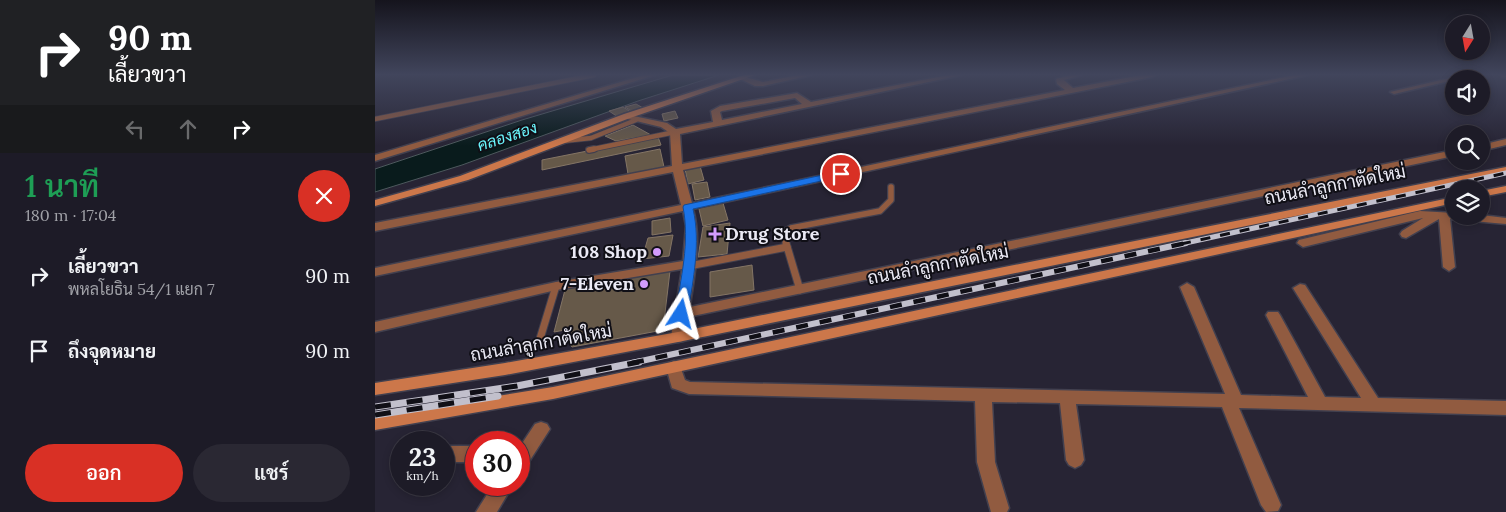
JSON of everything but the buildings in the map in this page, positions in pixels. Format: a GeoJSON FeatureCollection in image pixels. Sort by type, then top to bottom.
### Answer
{"type":"FeatureCollection","features":[{"type":"Feature","properties":{"kind":"main road"},"geometry":{"type":"LineString","coordinates":[[375,203],[463,178],[561,141],[684,99]]}},
{"type":"Feature","properties":{"kind":"main road","name":"ถนนลำลูกกาตัดใหม่"},"geometry":{"type":"LineString","coordinates":[[375,389],[505,369],[678,337],[1506,170]]}},
{"type":"Feature","properties":{"kind":"main road"},"geometry":{"type":"LineString","coordinates":[[1490,192],[1506,189]]}},
{"type":"Feature","properties":{"kind":"main road"},"geometry":{"type":"LineString","coordinates":[[375,423],[553,393],[1445,202]]}},
{"type":"Feature","properties":{"kind":"street"},"geometry":{"type":"LineString","coordinates":[[375,158],[572,99]]}},
{"type":"Feature","properties":{"kind":"street"},"geometry":{"type":"LineString","coordinates":[[720,123],[715,111],[773,99]]}},
{"type":"Feature","properties":{"kind":"street"},"geometry":{"type":"LineString","coordinates":[[803,99],[809,105]]}},
{"type":"Feature","properties":{"kind":"street"},"geometry":{"type":"LineString","coordinates":[[631,118],[672,130],[720,123],[839,99]]}},
{"type":"Feature","properties":{"kind":"street"},"geometry":{"type":"LineString","coordinates":[[375,227],[1026,99]]}},
{"type":"Feature","properties":{"kind":"street"},"geometry":{"type":"LineString","coordinates":[[375,272],[1192,99]]}},
{"type":"Feature","properties":{"kind":"street"},"geometry":{"type":"LineString","coordinates":[[672,130],[677,168],[692,226],[689,265],[678,337]]}},
{"type":"Feature","properties":{"kind":"street"},"geometry":{"type":"LineString","coordinates":[[1490,146],[1506,142]]}},
{"type":"Feature","properties":{"kind":"street"},"geometry":{"type":"LineString","coordinates":[[681,314],[1445,155]]}},
{"type":"Feature","properties":{"kind":"street"},"geometry":{"type":"LineString","coordinates":[[1303,243],[1420,214],[1445,215]]}},
{"type":"Feature","properties":{"kind":"street"},"geometry":{"type":"LineString","coordinates":[[1407,234],[1445,215]]}},
{"type":"Feature","properties":{"kind":"street"},"geometry":{"type":"LineString","coordinates":[[1490,219],[1506,221]]}},
{"type":"Feature","properties":{"kind":"street"},"geometry":{"type":"LineString","coordinates":[[1446,225],[1449,268]]}},
{"type":"Feature","properties":{"kind":"street"},"geometry":{"type":"LineString","coordinates":[[375,327],[556,286],[689,265]]}},
{"type":"Feature","properties":{"kind":"street"},"geometry":{"type":"LineString","coordinates":[[1187,287],[1271,505]]}},
{"type":"Feature","properties":{"kind":"street"},"geometry":{"type":"LineString","coordinates":[[1300,288],[1373,404]]}},
{"type":"Feature","properties":{"kind":"street"},"geometry":{"type":"LineString","coordinates":[[1273,315],[1319,402]]}},
{"type":"Feature","properties":{"kind":"street"},"geometry":{"type":"LineString","coordinates":[[674,367],[678,384],[689,388],[1506,408]]}},
{"type":"Feature","properties":{"kind":"street"},"geometry":{"type":"LineString","coordinates":[[983,394],[986,462],[999,508]]}},
{"type":"Feature","properties":{"kind":"street"},"geometry":{"type":"LineString","coordinates":[[1067,396],[1075,460]]}},
{"type":"Feature","properties":{"kind":"street"},"geometry":{"type":"LineString","coordinates":[[530,444],[541,429]]}},
{"type":"Feature","properties":{"kind":"street"},"geometry":{"type":"LineString","coordinates":[[486,512],[497,496]]}},
{"type":"Feature","properties":{"kind":"lane"},"geometry":{"type":"LineString","coordinates":[[375,119],[475,99]]}},
{"type":"Feature","properties":{"kind":"lane"},"geometry":{"type":"LineString","coordinates":[[589,150],[672,130]]}},
{"type":"Feature","properties":{"kind":"lane"},"geometry":{"type":"LineString","coordinates":[[800,290],[784,236],[786,231],[791,228],[884,210],[891,203],[893,197],[891,187]]}},
{"type":"Feature","properties":{"kind":"lane"},"geometry":{"type":"LineString","coordinates":[[689,265],[787,247]]}},
{"type":"Feature","properties":{"kind":"lane"},"geometry":{"type":"LineString","coordinates":[[539,342],[556,286]]}},
{"type":"Feature","properties":{"kind":"water","name":"คลองสอง"},"geometry":{"type":"Polygon","coordinates":[[[593,99],[645,99],[462,165],[375,192],[375,169],[522,120],[593,99]]]}},
{"type":"Feature","properties":{"kind":"railway"},"geometry":{"type":"LineString","coordinates":[[1181,244],[1506,173]]}},
{"type":"Feature","properties":{"kind":"railway"},"geometry":{"type":"LineString","coordinates":[[632,363],[1186,243]]}},
{"type":"Feature","properties":{"kind":"railway"},"geometry":{"type":"LineString","coordinates":[[375,407],[517,386],[639,362]]}},
{"type":"Feature","properties":{"kind":"railway"},"geometry":{"type":"LineString","coordinates":[[375,415],[498,396]]}},
{"type":"Feature","properties":{"kind":"place","name":"Drug Store"},"geometry":{"type":"Point","coordinates":[715,234]}},
{"type":"Feature","properties":{"kind":"place","name":"108 Shop"},"geometry":{"type":"Point","coordinates":[657,252]}},
{"type":"Feature","properties":{"kind":"place","name":"7-Eleven"},"geometry":{"type":"Point","coordinates":[644,284]}},
{"type":"Feature","properties":{"kind":"route"},"geometry":{"type":"LineString","coordinates":[[681,314],[689,266],[692,226],[688,207],[841,174]]}}]}
